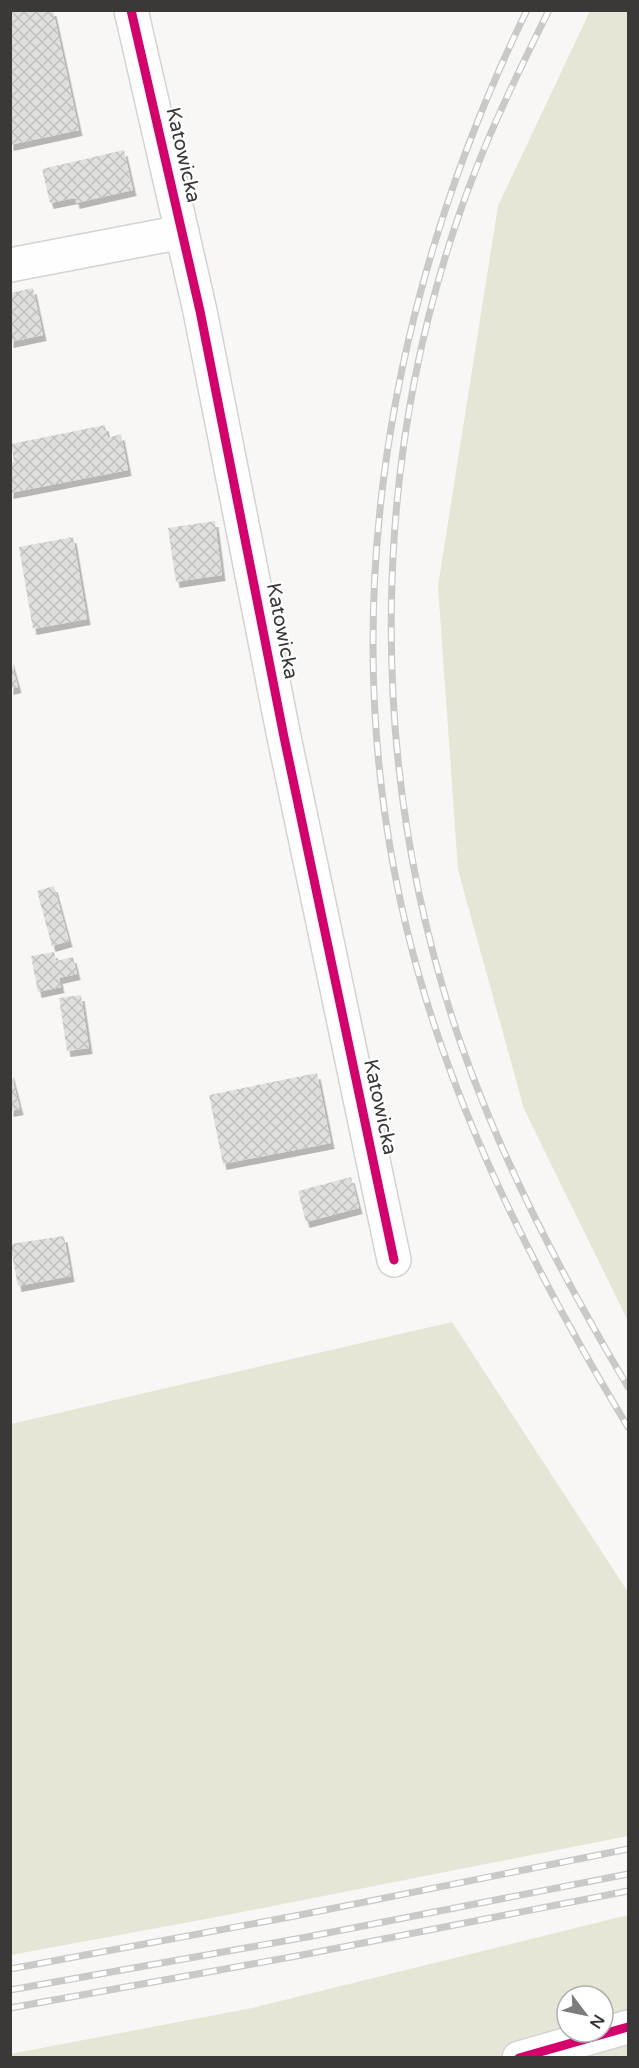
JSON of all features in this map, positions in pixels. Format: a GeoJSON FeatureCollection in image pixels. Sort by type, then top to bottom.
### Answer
{"type":"FeatureCollection","features":[{"type":"Feature","properties":{"kind":"street","name":"Katowicka"},"geometry":{"type":"LineString","coordinates":[[130,10],[182,232],[394,1260]]}},
{"type":"Feature","properties":{"kind":"street"},"geometry":{"type":"LineString","coordinates":[[10,265],[182,232]]}},
{"type":"Feature","properties":{"kind":"street"},"geometry":{"type":"LineString","coordinates":[[519,2058],[628,2026]]}},
{"type":"Feature","properties":{"kind":"shaded area"},"geometry":{"type":"Polygon","coordinates":[[[590,11],[628,11],[628,1321],[524,1109],[458,870],[438,586],[498,206],[590,11]]]}},
{"type":"Feature","properties":{"kind":"shaded area"},"geometry":{"type":"Polygon","coordinates":[[[452,1322],[628,1592],[628,1836],[11,1955],[11,1424],[452,1322]]]}},
{"type":"Feature","properties":{"kind":"shaded area"},"geometry":{"type":"Polygon","coordinates":[[[628,1915],[628,2057],[11,2058],[10,2054],[252,2008],[628,1915]]]}},
{"type":"Feature","properties":{"kind":"building"},"geometry":{"type":"Polygon","coordinates":[[[10,10],[53,10],[79,130],[10,145],[10,10]]]}},
{"type":"Feature","properties":{"kind":"building"},"geometry":{"type":"Polygon","coordinates":[[[124,150],[133,190],[76,203],[75,198],[50,203],[42,169],[124,150]]]}},
{"type":"Feature","properties":{"kind":"building"},"geometry":{"type":"Polygon","coordinates":[[[33,288],[43,335],[10,342],[10,293],[33,288]]]}},
{"type":"Feature","properties":{"kind":"building"},"geometry":{"type":"Polygon","coordinates":[[[105,425],[108,438],[121,434],[128,470],[10,493],[10,462],[14,461],[11,444],[105,425]]]}},
{"type":"Feature","properties":{"kind":"building"},"geometry":{"type":"Polygon","coordinates":[[[215,521],[222,575],[176,582],[168,528],[215,521]]]}},
{"type":"Feature","properties":{"kind":"building"},"geometry":{"type":"Polygon","coordinates":[[[73,537],[87,619],[33,629],[19,547],[73,537]]]}},
{"type":"Feature","properties":{"kind":"building"},"geometry":{"type":"Polygon","coordinates":[[[10,658],[18,687],[10,689],[10,658]]]}},
{"type":"Feature","properties":{"kind":"building"},"geometry":{"type":"Polygon","coordinates":[[[54,886],[69,941],[52,946],[37,891],[54,886]]]}},
{"type":"Feature","properties":{"kind":"building"},"geometry":{"type":"Polygon","coordinates":[[[54,952],[56,961],[73,957],[77,974],[59,978],[61,987],[38,992],[31,956],[54,952]]]}},
{"type":"Feature","properties":{"kind":"building"},"geometry":{"type":"Polygon","coordinates":[[[81,995],[89,1048],[67,1051],[59,998],[81,995]]]}},
{"type":"Feature","properties":{"kind":"building"},"geometry":{"type":"Polygon","coordinates":[[[10,1070],[20,1109],[10,1111],[10,1070]]]}},
{"type":"Feature","properties":{"kind":"building"},"geometry":{"type":"Polygon","coordinates":[[[317,1073],[331,1143],[223,1164],[209,1095],[317,1073]]]}},
{"type":"Feature","properties":{"kind":"building"},"geometry":{"type":"Polygon","coordinates":[[[351,1177],[359,1208],[306,1222],[298,1191],[351,1177]]]}},
{"type":"Feature","properties":{"kind":"building"},"geometry":{"type":"Polygon","coordinates":[[[64,1236],[71,1276],[18,1286],[10,1244],[64,1236]]]}},
{"type":"Feature","properties":{"kind":"railway"},"geometry":{"type":"LineString","coordinates":[[527,10],[476,125],[435,244],[403,364],[383,485],[374,608],[376,732],[392,856],[420,979],[460,1096],[509,1210],[566,1320],[628,1427]]}},
{"type":"Feature","properties":{"kind":"railway"},"geometry":{"type":"LineString","coordinates":[[549,10],[501,109],[476,169],[440,275],[414,384],[398,495],[391,607],[395,719],[408,831],[430,940],[462,1047],[516,1178],[558,1263],[628,1387]]}},
{"type":"Feature","properties":{"kind":"railway"},"geometry":{"type":"LineString","coordinates":[[10,1969],[300,1915],[628,1849]]}},
{"type":"Feature","properties":{"kind":"railway"},"geometry":{"type":"LineString","coordinates":[[10,1990],[307,1937],[628,1874]]}},
{"type":"Feature","properties":{"kind":"railway"},"geometry":{"type":"LineString","coordinates":[[10,2008],[302,1955],[628,1891]]}},
{"type":"Feature","properties":{"kind":"cycle path"},"geometry":{"type":"LineString","coordinates":[[131,10],[200,311],[284,737],[394,1260]]}},
{"type":"Feature","properties":{"kind":"cycle path"},"geometry":{"type":"LineString","coordinates":[[519,2058],[628,2027]]}}]}
